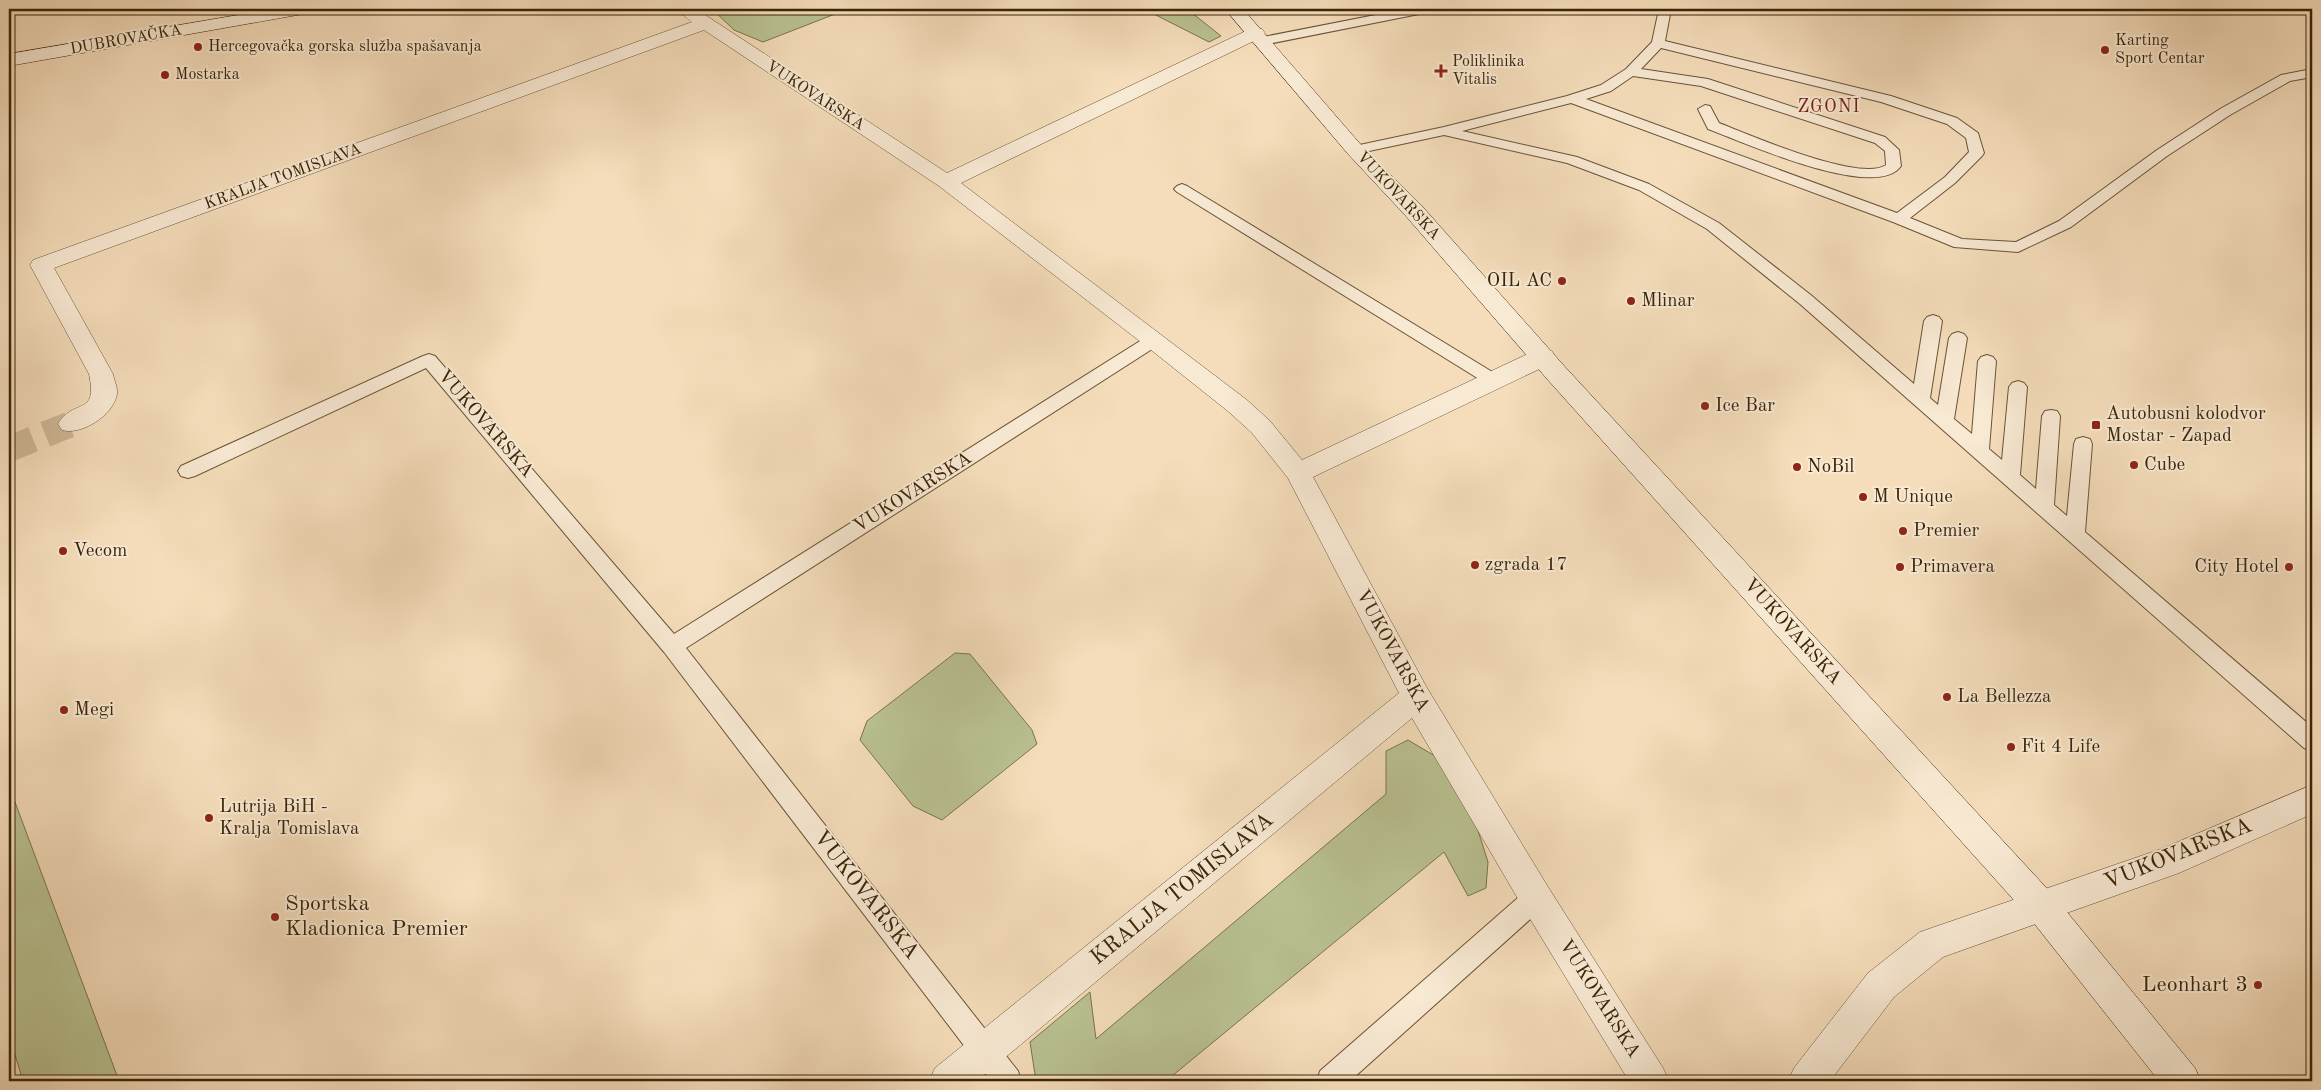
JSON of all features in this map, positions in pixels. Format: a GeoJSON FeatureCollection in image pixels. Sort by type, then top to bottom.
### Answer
{"type":"FeatureCollection","features":[{"type":"Feature","properties":{"kind":"street","name":"DUBROVAČKA"},"geometry":{"type":"LineString","coordinates":[[9,43],[203,9]]}},
{"type":"Feature","properties":{"kind":"street","name":"DUBROVAČKA"},"geometry":{"type":"LineString","coordinates":[[9,60],[303,9]]}},
{"type":"Feature","properties":{"kind":"street","name":"VUKOVARSKA"},"geometry":{"type":"LineString","coordinates":[[684,9],[946,182],[1154,340],[1261,427],[1298,472],[1416,697],[1536,898],[1650,1081]]}},
{"type":"Feature","properties":{"kind":"street","name":"VUKOVARSKA"},"geometry":{"type":"LineString","coordinates":[[1234,9],[1260,37],[1354,150],[1412,210],[1543,357],[2042,906],[2182,1081]]}},
{"type":"Feature","properties":{"kind":"street","name":"KRALJA TOMISLAVA"},"geometry":{"type":"LineString","coordinates":[[71,424],[98,406],[105,393],[101,374],[41,265],[704,24]]}},
{"type":"Feature","properties":{"kind":"street"},"geometry":{"type":"LineString","coordinates":[[946,182],[1260,37]]}},
{"type":"Feature","properties":{"kind":"street"},"geometry":{"type":"LineString","coordinates":[[1298,472],[1543,357]]}},
{"type":"Feature","properties":{"kind":"street","name":"KRALJA TOMISLAVA"},"geometry":{"type":"LineString","coordinates":[[948,1081],[1416,697]]}},
{"type":"Feature","properties":{"kind":"street","name":"VUKOVARSKA"},"geometry":{"type":"LineString","coordinates":[[1806,1081],[1881,985],[1932,944],[2168,862],[2312,799]]}},
{"type":"Feature","properties":{"kind":"lane"},"geometry":{"type":"LineString","coordinates":[[1260,37],[1424,9]]}},
{"type":"Feature","properties":{"kind":"lane"},"geometry":{"type":"LineString","coordinates":[[1354,150],[1444,131],[1572,99],[1606,88],[1631,72],[1658,44],[1665,9]]}},
{"type":"Feature","properties":{"kind":"lane"},"geometry":{"type":"LineString","coordinates":[[1658,44],[1886,99],[1952,121],[1973,136],[1977,153],[1950,180],[1899,219]]}},
{"type":"Feature","properties":{"kind":"lane"},"geometry":{"type":"LineString","coordinates":[[1631,72],[1703,82],[1718,92],[1810,123],[1880,140],[1892,150],[1894,166],[1881,174],[1842,171],[1792,147],[1734,126],[1713,126],[1704,109]]}},
{"type":"Feature","properties":{"kind":"lane"},"geometry":{"type":"LineString","coordinates":[[1572,99],[1899,219],[1960,244],[2018,247],[2066,224],[2162,153],[2225,112],[2286,78],[2312,73]]}},
{"type":"Feature","properties":{"kind":"lane"},"geometry":{"type":"LineString","coordinates":[[1444,131],[1572,160],[1644,187],[1713,226],[1806,300],[2312,741]]}},
{"type":"Feature","properties":{"kind":"lane"},"geometry":{"type":"LineString","coordinates":[[1182,188],[1493,380]]}},
{"type":"Feature","properties":{"kind":"lane"},"geometry":{"type":"LineString","coordinates":[[1920,399],[1934,321]]}},
{"type":"Feature","properties":{"kind":"lane"},"geometry":{"type":"LineString","coordinates":[[1945,421],[1958,338]]}},
{"type":"Feature","properties":{"kind":"lane","name":"VUKOVARSKA"},"geometry":{"type":"LineString","coordinates":[[672,646],[1154,340]]}},
{"type":"Feature","properties":{"kind":"lane","name":"VUKOVARSKA"},"geometry":{"type":"LineString","coordinates":[[188,471],[429,360],[672,646],[986,1050],[1008,1081]]}},
{"type":"Feature","properties":{"kind":"lane"},"geometry":{"type":"LineString","coordinates":[[1980,450],[1986,361]]}},
{"type":"Feature","properties":{"kind":"lane"},"geometry":{"type":"LineString","coordinates":[[2010,476],[2018,387]]}},
{"type":"Feature","properties":{"kind":"lane"},"geometry":{"type":"LineString","coordinates":[[2044,506],[2051,416]]}},
{"type":"Feature","properties":{"kind":"lane"},"geometry":{"type":"LineString","coordinates":[[2075,534],[2083,444]]}},
{"type":"Feature","properties":{"kind":"lane"},"geometry":{"type":"LineString","coordinates":[[1330,1081],[1536,898]]}},
{"type":"Feature","properties":{"kind":"green space"},"geometry":{"type":"Polygon","coordinates":[[[712,9],[848,9],[763,42],[734,30],[712,9]]]}},
{"type":"Feature","properties":{"kind":"green space"},"geometry":{"type":"Polygon","coordinates":[[[1144,9],[1187,9],[1221,36],[1209,42],[1144,9]]]}},
{"type":"Feature","properties":{"kind":"green space"},"geometry":{"type":"Polygon","coordinates":[[[955,653],[970,654],[1032,730],[1037,744],[942,820],[913,806],[860,740],[867,721],[955,653]]]}},
{"type":"Feature","properties":{"kind":"green space"},"geometry":{"type":"Polygon","coordinates":[[[1408,740],[1435,756],[1474,818],[1488,862],[1486,888],[1468,896],[1444,852],[1166,1081],[1036,1081],[1030,1042],[1090,992],[1096,1039],[1386,794],[1386,751],[1408,740]]]}},
{"type":"Feature","properties":{"kind":"green space"},"geometry":{"type":"Polygon","coordinates":[[[9,786],[119,1081],[23,1081],[9,1035],[9,786]]]}},
{"type":"Feature","properties":{"kind":"tunnel"},"geometry":{"type":"LineString","coordinates":[[9,449],[71,424]]}},
{"type":"Feature","properties":{"kind":"place","name":"Hercegovačka gorska služba spašavanja"},"geometry":{"type":"Point","coordinates":[198,47]}},
{"type":"Feature","properties":{"kind":"place","name":"Karting Sport Centar"},"geometry":{"type":"Point","coordinates":[2105,50]}},
{"type":"Feature","properties":{"kind":"place","name":"Poliklinika Vitalis"},"geometry":{"type":"Point","coordinates":[1441,71]}},
{"type":"Feature","properties":{"kind":"place","name":"Mostarka"},"geometry":{"type":"Point","coordinates":[165,75]}},
{"type":"Feature","properties":{"kind":"place","name":"OIL AC"},"geometry":{"type":"Point","coordinates":[1562,281]}},
{"type":"Feature","properties":{"kind":"place","name":"Mlinar"},"geometry":{"type":"Point","coordinates":[1631,301]}},
{"type":"Feature","properties":{"kind":"place","name":"Ice Bar"},"geometry":{"type":"Point","coordinates":[1705,406]}},
{"type":"Feature","properties":{"kind":"place","name":"Autobusni kolodvor Mostar - Zapad"},"geometry":{"type":"Point","coordinates":[2096,425]}},
{"type":"Feature","properties":{"kind":"place","name":"Cube"},"geometry":{"type":"Point","coordinates":[2134,465]}},
{"type":"Feature","properties":{"kind":"place","name":"NoBil"},"geometry":{"type":"Point","coordinates":[1797,467]}},
{"type":"Feature","properties":{"kind":"place","name":"M Unique"},"geometry":{"type":"Point","coordinates":[1863,497]}},
{"type":"Feature","properties":{"kind":"place","name":"Premier"},"geometry":{"type":"Point","coordinates":[1903,531]}},
{"type":"Feature","properties":{"kind":"place","name":"Vecom"},"geometry":{"type":"Point","coordinates":[63,551]}},
{"type":"Feature","properties":{"kind":"place","name":"zgrada 17"},"geometry":{"type":"Point","coordinates":[1475,565]}},
{"type":"Feature","properties":{"kind":"place","name":"Primavera"},"geometry":{"type":"Point","coordinates":[1900,567]}},
{"type":"Feature","properties":{"kind":"place","name":"City Hotel"},"geometry":{"type":"Point","coordinates":[2289,567]}},
{"type":"Feature","properties":{"kind":"place","name":"La Bellezza"},"geometry":{"type":"Point","coordinates":[1947,697]}},
{"type":"Feature","properties":{"kind":"place","name":"Megi"},"geometry":{"type":"Point","coordinates":[64,710]}},
{"type":"Feature","properties":{"kind":"place","name":"Fit 4 Life"},"geometry":{"type":"Point","coordinates":[2011,747]}},
{"type":"Feature","properties":{"kind":"place","name":"Lutrija BiH - Kralja Tomislava"},"geometry":{"type":"Point","coordinates":[209,818]}},
{"type":"Feature","properties":{"kind":"place","name":"Sportska Kladionica Premier"},"geometry":{"type":"Point","coordinates":[275,917]}},
{"type":"Feature","properties":{"kind":"place","name":"Leonhart 3"},"geometry":{"type":"Point","coordinates":[2258,985]}},
{"type":"Feature","properties":{"kind":"district","name":"ZGONI"},"geometry":{"type":"Point","coordinates":[1829,107]}}]}
